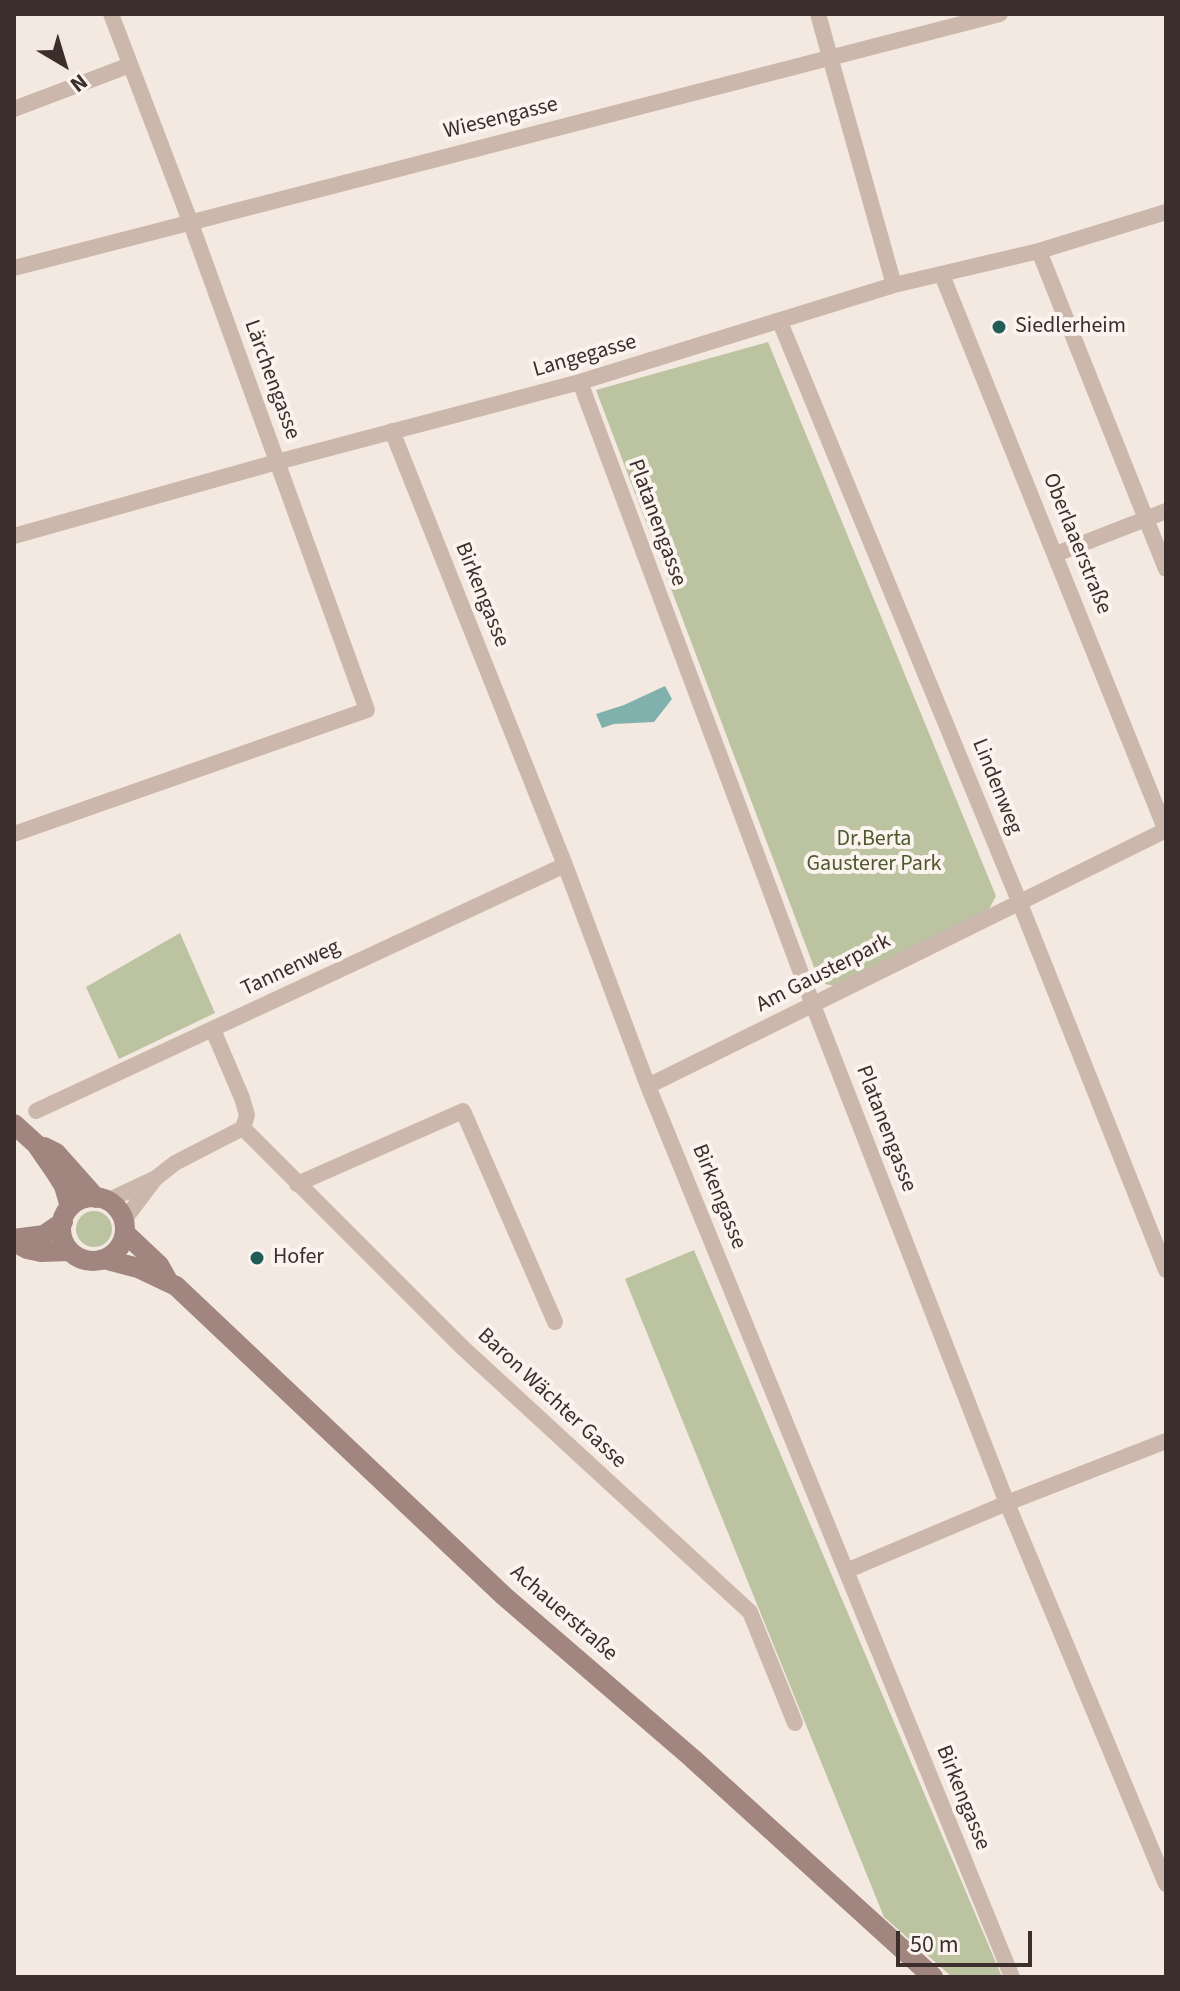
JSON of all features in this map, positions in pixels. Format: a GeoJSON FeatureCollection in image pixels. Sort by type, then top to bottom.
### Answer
{"type":"FeatureCollection","features":[{"type":"Feature","properties":{"kind":"street","name":"Lärchengasse"},"geometry":{"type":"LineString","coordinates":[[14,834],[367,710],[190,221],[111,14]]}},
{"type":"Feature","properties":{"kind":"street"},"geometry":{"type":"LineString","coordinates":[[818,14],[894,285]]}},
{"type":"Feature","properties":{"kind":"street","name":"Wiesengasse"},"geometry":{"type":"LineString","coordinates":[[14,268],[1000,14]]}},
{"type":"Feature","properties":{"kind":"street"},"geometry":{"type":"LineString","coordinates":[[14,109],[130,65]]}},
{"type":"Feature","properties":{"kind":"street","name":"Langegasse"},"geometry":{"type":"LineString","coordinates":[[14,536],[580,382],[894,285],[1039,251],[1166,212]]}},
{"type":"Feature","properties":{"kind":"street"},"geometry":{"type":"LineString","coordinates":[[1039,251],[1166,569]]}},
{"type":"Feature","properties":{"kind":"street","name":"Oberlaaerstraße"},"geometry":{"type":"LineString","coordinates":[[942,275],[1166,830]]}},
{"type":"Feature","properties":{"kind":"street","name":"Lindenweg"},"geometry":{"type":"LineString","coordinates":[[780,322],[1019,901],[1166,1270]]}},
{"type":"Feature","properties":{"kind":"street","name":"Platanengasse"},"geometry":{"type":"LineString","coordinates":[[580,382],[813,1005],[1007,1503],[1166,1884]]}},
{"type":"Feature","properties":{"kind":"street","name":"Birkengasse"},"geometry":{"type":"LineString","coordinates":[[392,431],[565,865],[648,1086],[1012,1977]]}},
{"type":"Feature","properties":{"kind":"street"},"geometry":{"type":"LineString","coordinates":[[1056,554],[1166,511]]}},
{"type":"Feature","properties":{"kind":"street","name":"Am Gausterpark"},"geometry":{"type":"LineString","coordinates":[[648,1086],[1166,830]]}},
{"type":"Feature","properties":{"kind":"street","name":"Tannenweg"},"geometry":{"type":"LineString","coordinates":[[36,1111],[565,865]]}},
{"type":"Feature","properties":{"kind":"street"},"geometry":{"type":"LineString","coordinates":[[14,1240],[44,1235],[84,1199],[102,1199],[156,1178],[175,1163],[243,1128],[247,1115],[242,1098],[213,1030]]}},
{"type":"Feature","properties":{"kind":"street"},"geometry":{"type":"LineString","coordinates":[[297,1184],[463,1111],[555,1322]]}},
{"type":"Feature","properties":{"kind":"street"},"geometry":{"type":"LineString","coordinates":[[14,1124],[36,1144],[64,1186],[66,1214],[62,1235],[70,1251]]}},
{"type":"Feature","properties":{"kind":"street","name":"Baron Wächter Gasse"},"geometry":{"type":"LineString","coordinates":[[243,1128],[462,1347],[750,1612],[795,1723]]}},
{"type":"Feature","properties":{"kind":"street"},"geometry":{"type":"LineString","coordinates":[[36,1144],[56,1153],[102,1199],[117,1208],[124,1226]]}},
{"type":"Feature","properties":{"kind":"street"},"geometry":{"type":"LineString","coordinates":[[14,1240],[27,1249],[41,1252],[70,1251],[86,1260],[104,1259],[119,1248],[124,1226],[156,1178]]}},
{"type":"Feature","properties":{"kind":"street","name":"Achauerstraße"},"geometry":{"type":"LineString","coordinates":[[124,1226],[159,1265],[168,1281],[504,1596],[692,1758],[933,1977]]}},
{"type":"Feature","properties":{"kind":"street","name":"Achauerstraße"},"geometry":{"type":"LineString","coordinates":[[104,1259],[119,1261],[168,1281]]}},
{"type":"Feature","properties":{"kind":"street"},"geometry":{"type":"LineString","coordinates":[[846,1571],[1007,1503],[1166,1441]]}},
{"type":"Feature","properties":{"kind":"green space","name":"Dr.Berta Gausterer Park"},"geometry":{"type":"Polygon","coordinates":[[[768,342],[996,896],[988,911],[835,986],[820,983],[596,390],[768,342]]]}},
{"type":"Feature","properties":{"kind":"green space"},"geometry":{"type":"Polygon","coordinates":[[[180,933],[215,1013],[119,1059],[86,987],[180,933]]]}},
{"type":"Feature","properties":{"kind":"green space"},"geometry":{"type":"Polygon","coordinates":[[[94,1211],[107,1216],[112,1229],[107,1242],[94,1247],[81,1242],[76,1229],[81,1216],[94,1211]]]}},
{"type":"Feature","properties":{"kind":"green space"},"geometry":{"type":"Polygon","coordinates":[[[694,1250],[1002,1977],[952,1977],[884,1917],[625,1279],[694,1250]]]}},
{"type":"Feature","properties":{"kind":"water"},"geometry":{"type":"Polygon","coordinates":[[[665,686],[672,699],[654,722],[614,724],[602,728],[596,714],[665,686]]]}},
{"type":"Feature","properties":{"kind":"place","name":"Siedlerheim"},"geometry":{"type":"Point","coordinates":[999,327]}},
{"type":"Feature","properties":{"kind":"place","name":"Hofer"},"geometry":{"type":"Point","coordinates":[257,1258]}}]}
